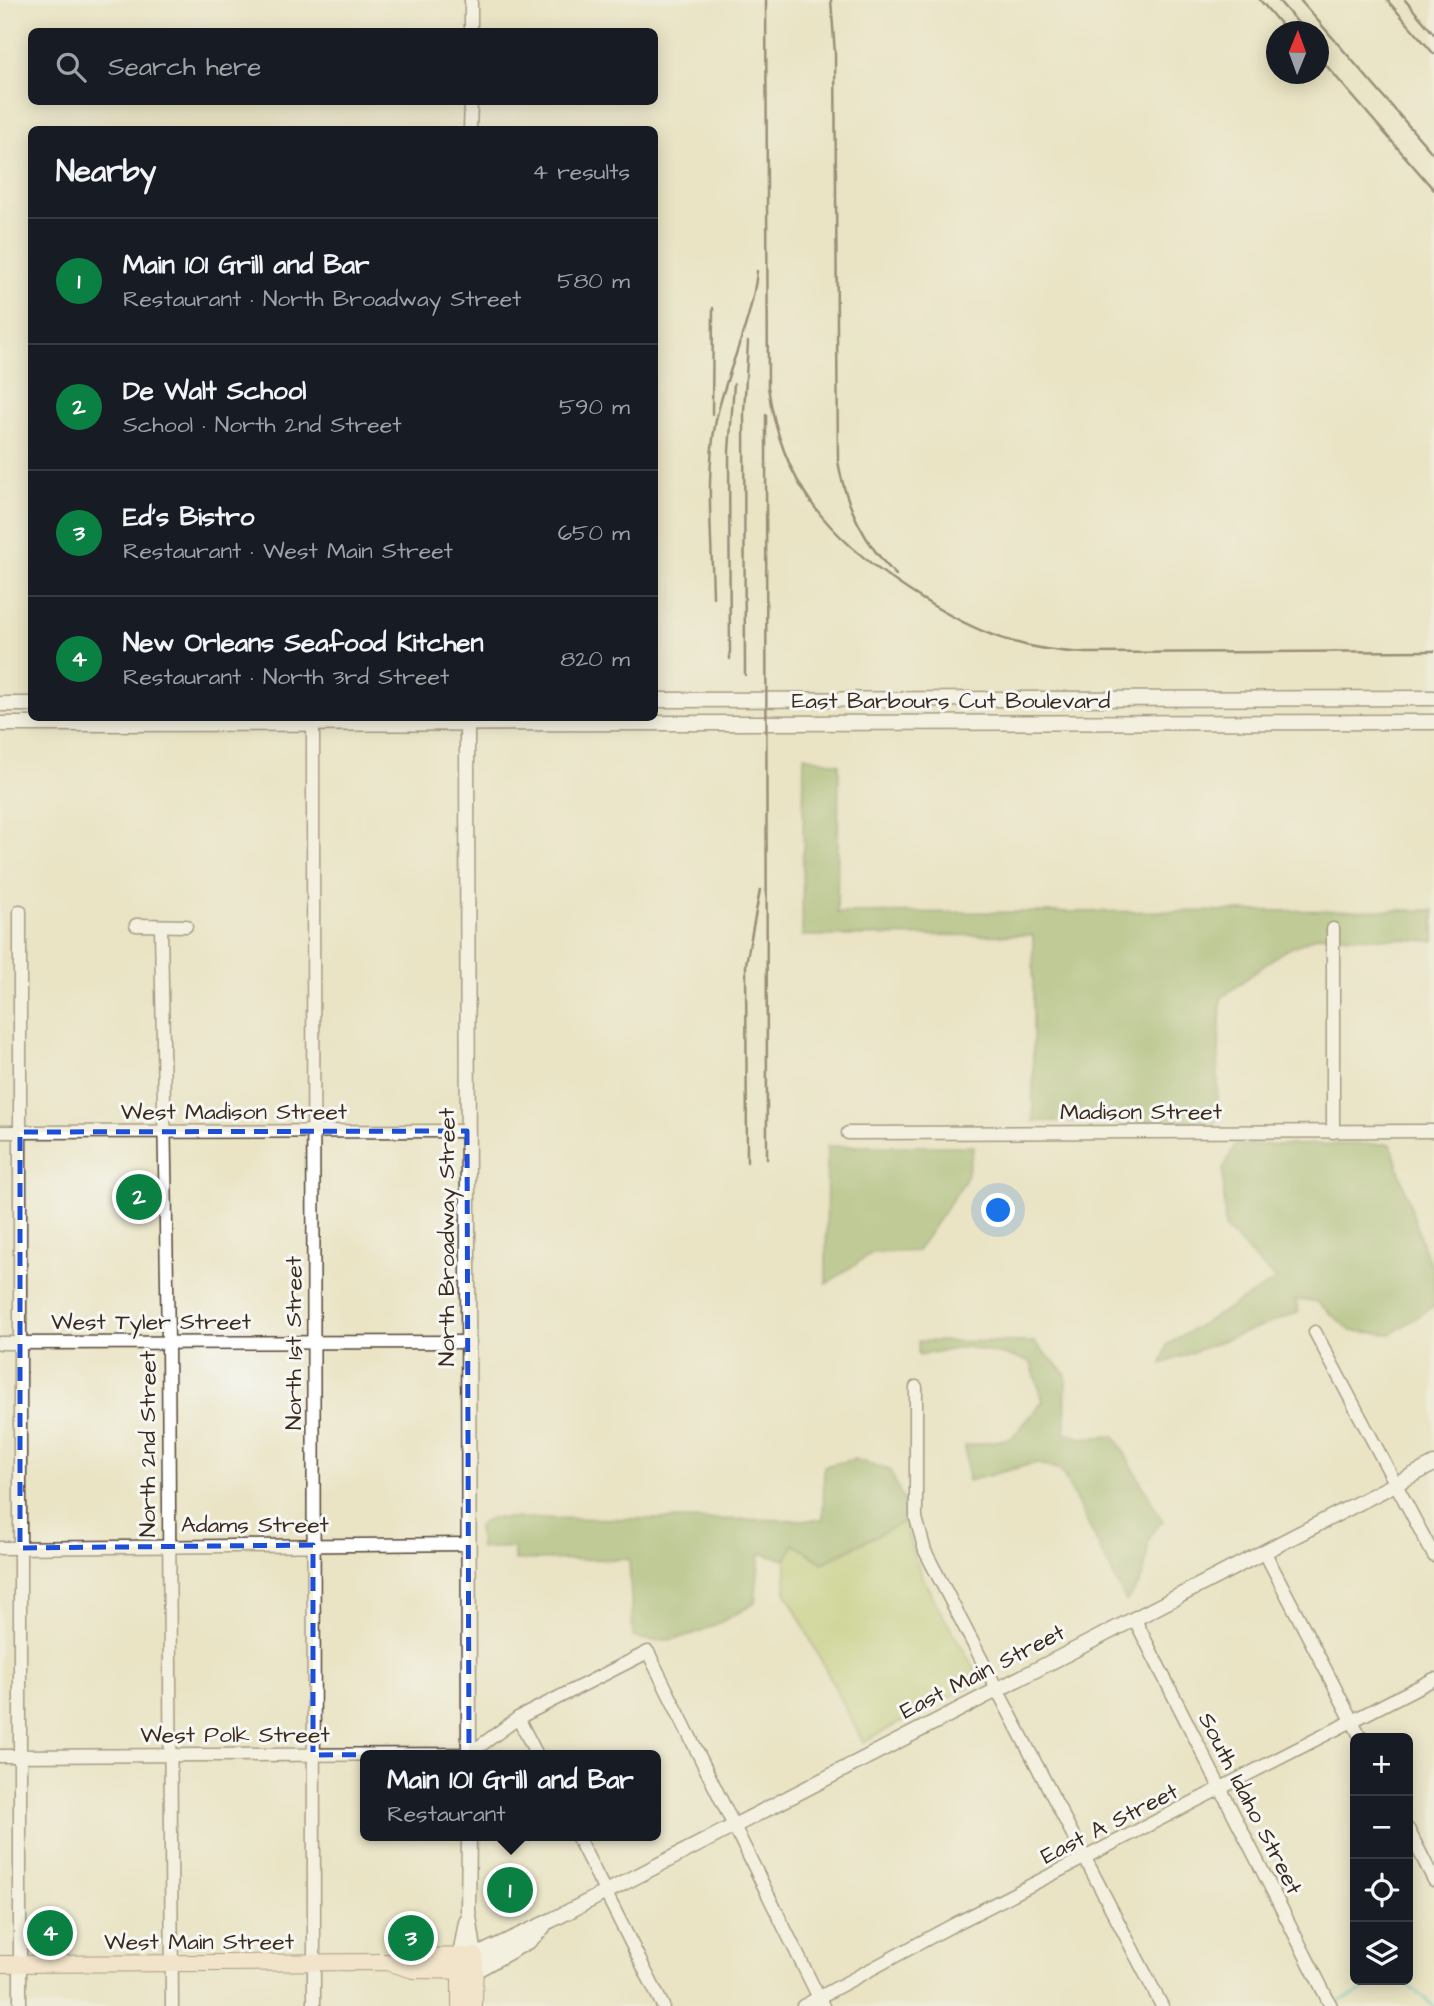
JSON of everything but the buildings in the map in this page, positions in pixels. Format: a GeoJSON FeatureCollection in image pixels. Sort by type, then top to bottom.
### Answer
{"type":"FeatureCollection","features":[{"type":"Feature","properties":{"kind":"main road","name":"West Main Street"},"geometry":{"type":"LineString","coordinates":[[0,1964],[398,1964],[413,1957],[467,1964]]}},
{"type":"Feature","properties":{"kind":"main road"},"geometry":{"type":"LineString","coordinates":[[460,2006],[467,1964]]}},
{"type":"Feature","properties":{"kind":"main road"},"geometry":{"type":"LineString","coordinates":[[467,1964],[474,2006]]}},
{"type":"Feature","properties":{"kind":"street"},"geometry":{"type":"LineString","coordinates":[[471,0],[471,28]]}},
{"type":"Feature","properties":{"kind":"street"},"geometry":{"type":"LineString","coordinates":[[470,126],[471,105]]}},
{"type":"Feature","properties":{"kind":"street"},"geometry":{"type":"LineString","coordinates":[[954,698],[954,723]]}},
{"type":"Feature","properties":{"kind":"street"},"geometry":{"type":"LineString","coordinates":[[1238,723],[1239,698]]}},
{"type":"Feature","properties":{"kind":"street","name":"East Barbours Cut Boulevard"},"geometry":{"type":"LineString","coordinates":[[658,700],[1434,698]]}},
{"type":"Feature","properties":{"kind":"street"},"geometry":{"type":"LineString","coordinates":[[718,699],[718,723]]}},
{"type":"Feature","properties":{"kind":"street"},"geometry":{"type":"LineString","coordinates":[[0,704],[27,704],[22,724]]}},
{"type":"Feature","properties":{"kind":"street","name":"East Barbours Cut Boulevard"},"geometry":{"type":"LineString","coordinates":[[0,724],[116,721],[416,721]]}},
{"type":"Feature","properties":{"kind":"street","name":"North Broadway Street"},"geometry":{"type":"LineString","coordinates":[[467,721],[469,1750]]}},
{"type":"Feature","properties":{"kind":"street","name":"East Barbours Cut Boulevard"},"geometry":{"type":"LineString","coordinates":[[551,721],[1434,722]]}},
{"type":"Feature","properties":{"kind":"street","name":"North 1st Street"},"geometry":{"type":"LineString","coordinates":[[313,723],[314,2006]]}},
{"type":"Feature","properties":{"kind":"street"},"geometry":{"type":"LineString","coordinates":[[20,911],[20,2006]]}},
{"type":"Feature","properties":{"kind":"street"},"geometry":{"type":"LineString","coordinates":[[136,925],[186,926]]}},
{"type":"Feature","properties":{"kind":"street","name":"North 2nd Street"},"geometry":{"type":"LineString","coordinates":[[161,926],[168,1342],[167,1546],[172,2006]]}},
{"type":"Feature","properties":{"kind":"street"},"geometry":{"type":"LineString","coordinates":[[1333,929],[1333,1132]]}},
{"type":"Feature","properties":{"kind":"street","name":"West Madison Street"},"geometry":{"type":"LineString","coordinates":[[0,1132],[467,1131]]}},
{"type":"Feature","properties":{"kind":"street","name":"Madison Street"},"geometry":{"type":"LineString","coordinates":[[848,1133],[1434,1131]]}},
{"type":"Feature","properties":{"kind":"street"},"geometry":{"type":"LineString","coordinates":[[1315,1332],[1434,1556]]}},
{"type":"Feature","properties":{"kind":"street","name":"West Tyler Street"},"geometry":{"type":"LineString","coordinates":[[0,1343],[470,1342]]}},
{"type":"Feature","properties":{"kind":"street"},"geometry":{"type":"LineString","coordinates":[[916,1387],[914,1430],[918,1532],[1162,2006]]}},
{"type":"Feature","properties":{"kind":"street","name":"East Main Street"},"geometry":{"type":"LineString","coordinates":[[467,1964],[996,1688],[1434,1464]]}},
{"type":"Feature","properties":{"kind":"street","name":"Adams Street"},"geometry":{"type":"LineString","coordinates":[[0,1548],[469,1544]]}},
{"type":"Feature","properties":{"kind":"street"},"geometry":{"type":"LineString","coordinates":[[1264,1551],[1358,1733]]}},
{"type":"Feature","properties":{"kind":"street","name":"South Idaho Street"},"geometry":{"type":"LineString","coordinates":[[1134,1618],[1331,2006]]}},
{"type":"Feature","properties":{"kind":"street"},"geometry":{"type":"LineString","coordinates":[[476,1750],[518,1718],[648,1652],[821,2002]]}},
{"type":"Feature","properties":{"kind":"street","name":"East A Street"},"geometry":{"type":"LineString","coordinates":[[803,2006],[821,2002],[953,1925],[1087,1859],[1434,1679]]}},
{"type":"Feature","properties":{"kind":"street"},"geometry":{"type":"LineString","coordinates":[[518,1718],[534,1750]]}},
{"type":"Feature","properties":{"kind":"street","name":"West Polk Street"},"geometry":{"type":"LineString","coordinates":[[0,1756],[360,1755]]}},
{"type":"Feature","properties":{"kind":"street"},"geometry":{"type":"LineString","coordinates":[[1413,1839],[1434,1880]]}},
{"type":"Feature","properties":{"kind":"street"},"geometry":{"type":"LineString","coordinates":[[467,1964],[469,1841]]}},
{"type":"Feature","properties":{"kind":"street"},"geometry":{"type":"LineString","coordinates":[[581,1841],[663,2006]]}},
{"type":"Feature","properties":{"kind":"highlighted area"},"geometry":{"type":"Polygon","coordinates":[[[467,1131],[469,1754],[313,1755],[313,1545],[20,1548],[20,1132],[467,1131]]]}},
{"type":"Feature","properties":{"kind":"green space"},"geometry":{"type":"Polygon","coordinates":[[[804,756],[839,764],[837,913],[1434,910],[1434,941],[1320,935],[1282,952],[1221,998],[1216,1122],[1033,1121],[1033,935],[802,936],[804,756]]]}},
{"type":"Feature","properties":{"kind":"green space"},"geometry":{"type":"Polygon","coordinates":[[[1391,1144],[1424,1250],[1434,1270],[1434,1306],[1391,1334],[1351,1331],[1316,1301],[1295,1300],[1299,1312],[1162,1364],[1167,1345],[1276,1280],[1225,1228],[1223,1170],[1235,1145],[1391,1144]]]}},
{"type":"Feature","properties":{"kind":"green space"},"geometry":{"type":"Polygon","coordinates":[[[827,1146],[974,1146],[966,1179],[917,1251],[872,1253],[826,1284],[827,1146]]]}},
{"type":"Feature","properties":{"kind":"green space"},"geometry":{"type":"Polygon","coordinates":[[[918,1341],[1034,1342],[1066,1374],[1065,1432],[1080,1438],[1115,1436],[1163,1522],[1152,1533],[1142,1578],[1126,1601],[1061,1470],[1036,1463],[968,1481],[965,1446],[1012,1438],[1043,1401],[1030,1361],[967,1347],[918,1355],[918,1341]]]}},
{"type":"Feature","properties":{"kind":"green space"},"geometry":{"type":"Polygon","coordinates":[[[855,1459],[890,1470],[905,1504],[906,1520],[823,1563],[794,1544],[786,1560],[760,1553],[755,1603],[712,1626],[681,1637],[649,1640],[633,1637],[629,1559],[514,1560],[514,1548],[480,1548],[478,1526],[491,1518],[823,1520],[824,1466],[855,1459]]]}},
{"type":"Feature","properties":{"kind":"green space"},"geometry":{"type":"Polygon","coordinates":[[[906,1520],[909,1540],[925,1581],[981,1680],[863,1742],[786,1592],[786,1560],[794,1544],[823,1563],[906,1520]]]}},
{"type":"Feature","properties":{"kind":"waterway"},"geometry":{"type":"LineString","coordinates":[[1338,2002],[1375,1985]]}},
{"type":"Feature","properties":{"kind":"waterway"},"geometry":{"type":"LineString","coordinates":[[1407,1985],[1434,2006]]}},
{"type":"Feature","properties":{"kind":"railway"},"geometry":{"type":"LineString","coordinates":[[766,0],[768,387],[775,422],[797,480],[813,505],[854,550],[908,590],[951,616],[992,635],[1036,647],[1086,653],[1434,651]]}},
{"type":"Feature","properties":{"kind":"railway"},"geometry":{"type":"LineString","coordinates":[[831,0],[835,54],[838,461],[846,493],[858,523],[875,551],[896,575]]}},
{"type":"Feature","properties":{"kind":"railway"},"geometry":{"type":"LineString","coordinates":[[1260,0],[1278,21]]}},
{"type":"Feature","properties":{"kind":"railway"},"geometry":{"type":"LineString","coordinates":[[1278,0],[1296,21]]}},
{"type":"Feature","properties":{"kind":"railway"},"geometry":{"type":"LineString","coordinates":[[1300,0],[1434,155]]}},
{"type":"Feature","properties":{"kind":"railway"},"geometry":{"type":"LineString","coordinates":[[1387,0],[1434,54]]}},
{"type":"Feature","properties":{"kind":"railway"},"geometry":{"type":"LineString","coordinates":[[1405,0],[1434,34]]}},
{"type":"Feature","properties":{"kind":"railway"},"geometry":{"type":"LineString","coordinates":[[1329,69],[1434,190]]}},
{"type":"Feature","properties":{"kind":"railway"},"geometry":{"type":"LineString","coordinates":[[713,597],[710,508],[713,441],[721,401],[750,309],[757,271]]}},
{"type":"Feature","properties":{"kind":"railway"},"geometry":{"type":"LineString","coordinates":[[712,414],[713,308]]}},
{"type":"Feature","properties":{"kind":"railway"},"geometry":{"type":"LineString","coordinates":[[745,675],[744,412],[748,342]]}},
{"type":"Feature","properties":{"kind":"railway"},"geometry":{"type":"LineString","coordinates":[[730,659],[729,451],[734,384]]}},
{"type":"Feature","properties":{"kind":"railway"},"geometry":{"type":"LineString","coordinates":[[766,415],[767,1159]]}},
{"type":"Feature","properties":{"kind":"railway"},"geometry":{"type":"LineString","coordinates":[[747,1162],[746,964],[760,890]]}},
{"type":"Feature","properties":{"kind":"place","name":"De Walt School"},"geometry":{"type":"Point","coordinates":[139,1197]}},
{"type":"Feature","properties":{"kind":"place","name":"Main 101 Grill and Bar"},"geometry":{"type":"Point","coordinates":[510,1890]}},
{"type":"Feature","properties":{"kind":"place","name":"New Orleans Seafood Kitchen"},"geometry":{"type":"Point","coordinates":[50,1933]}},
{"type":"Feature","properties":{"kind":"place","name":"Ed's Bistro"},"geometry":{"type":"Point","coordinates":[411,1938]}}]}
